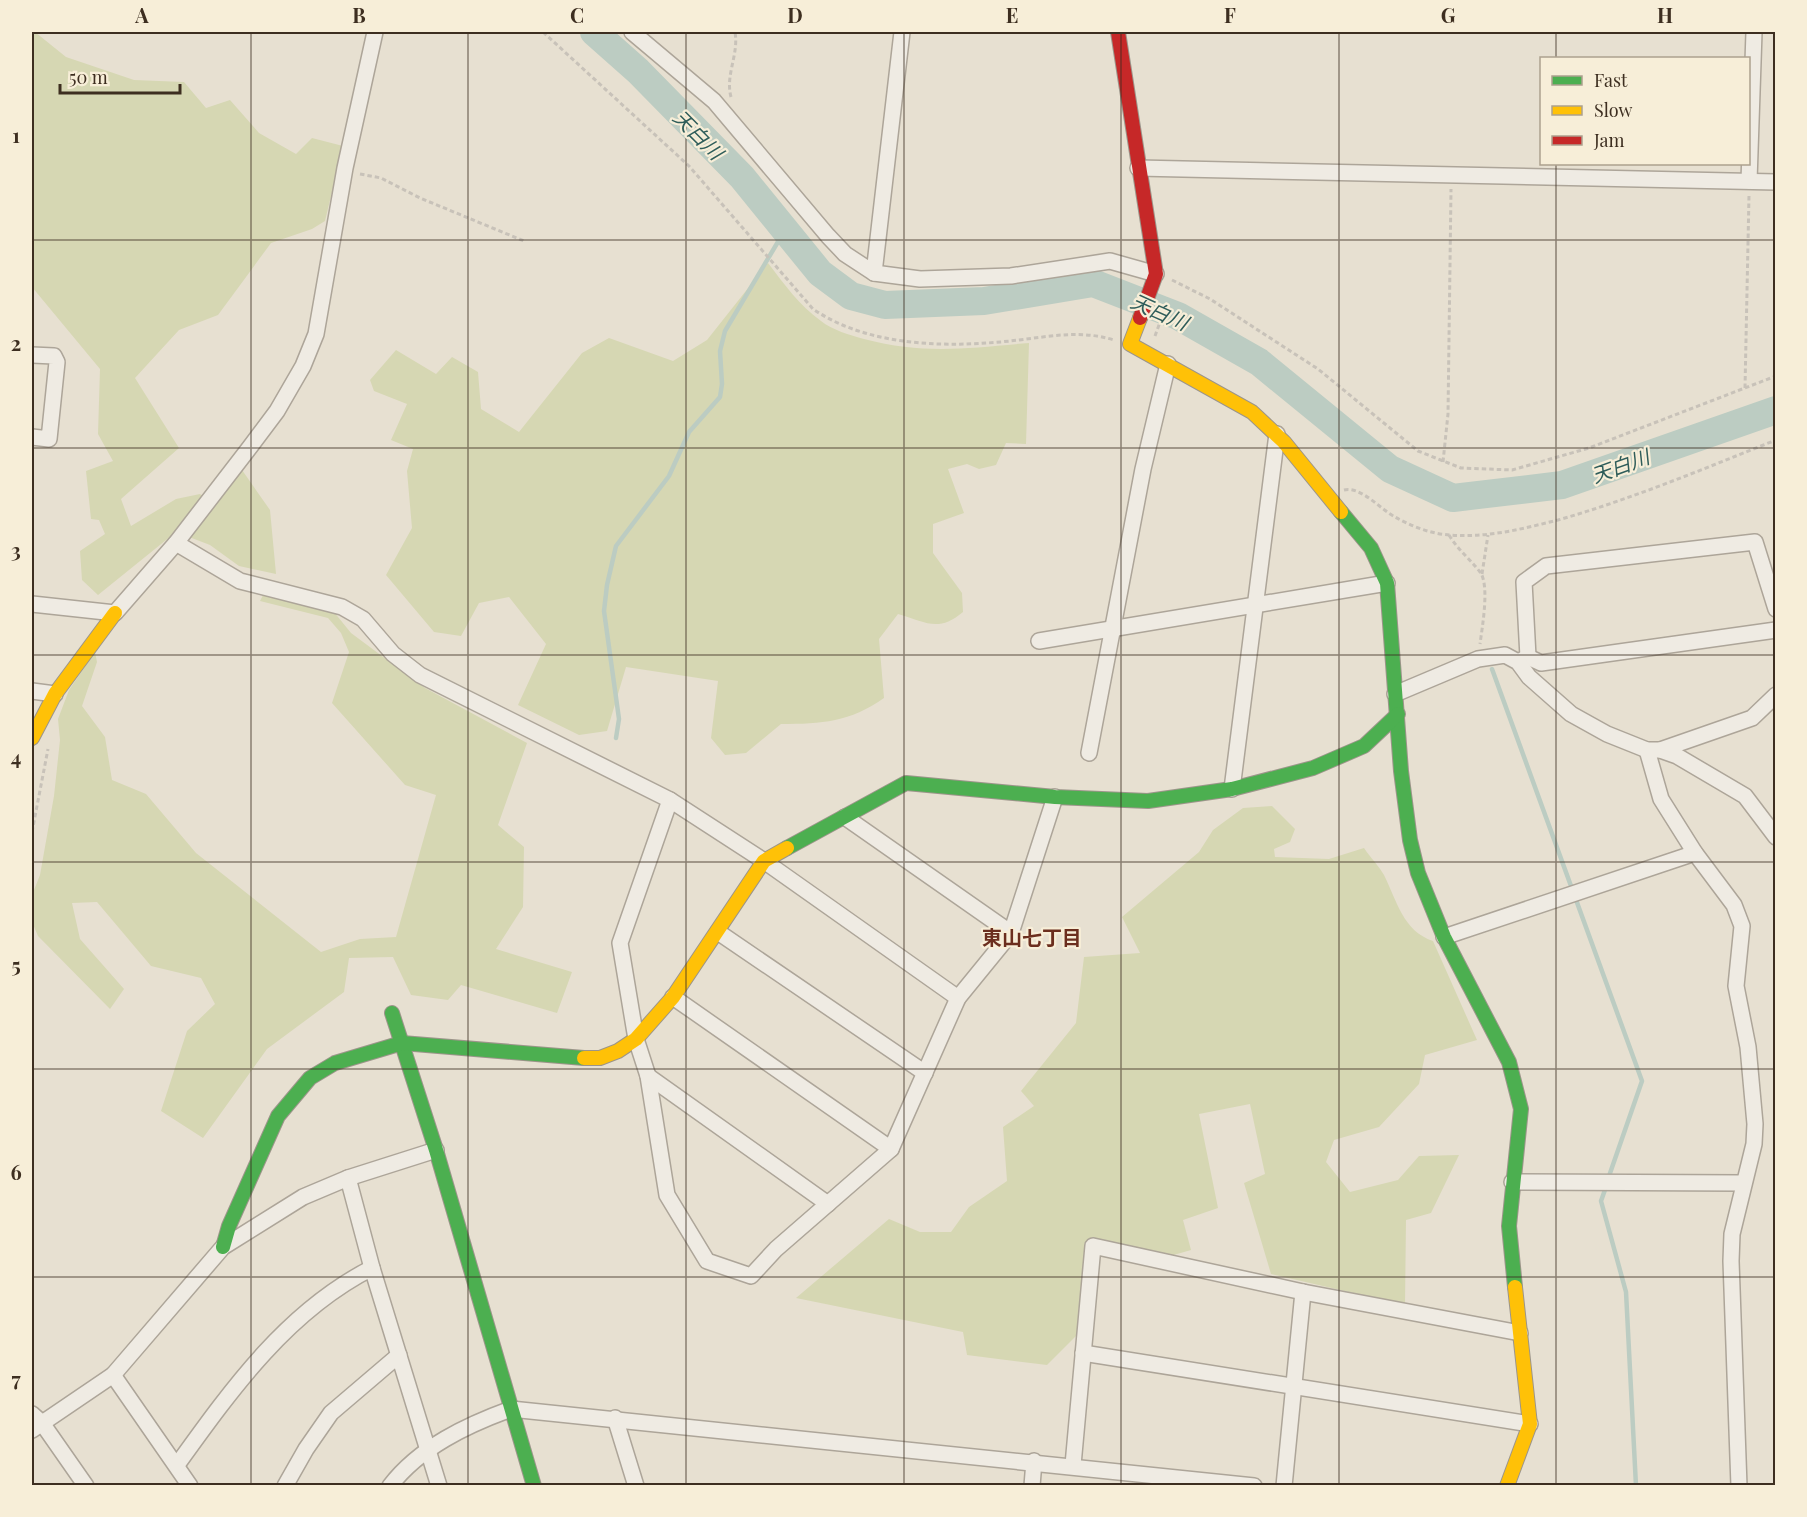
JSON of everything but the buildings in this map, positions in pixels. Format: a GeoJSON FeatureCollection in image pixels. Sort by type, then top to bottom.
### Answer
{"type":"FeatureCollection","features":[{"type":"Feature","properties":{"kind":"street"},"geometry":{"type":"LineString","coordinates":[[32,738],[55,694],[115,613],[176,543],[277,411],[303,366],[316,334],[345,168],[375,32]]}},
{"type":"Feature","properties":{"kind":"street"},"geometry":{"type":"LineString","coordinates":[[632,32],[689,78],[734,125],[776,178],[839,248],[874,273],[943,280],[1011,276],[1110,261],[1156,274]]}},
{"type":"Feature","properties":{"kind":"street"},"geometry":{"type":"LineString","coordinates":[[874,273],[902,32]]}},
{"type":"Feature","properties":{"kind":"street"},"geometry":{"type":"LineString","coordinates":[[1118,32],[1156,274],[1130,344],[1252,412],[1277,434],[1363,537],[1384,570],[1410,840],[1418,873],[1444,937],[1509,1062],[1521,1109],[1509,1226],[1530,1424],[1507,1485]]}},
{"type":"Feature","properties":{"kind":"street"},"geometry":{"type":"LineString","coordinates":[[1750,151],[1754,32]]}},
{"type":"Feature","properties":{"kind":"street"},"geometry":{"type":"LineString","coordinates":[[1749,181],[1750,165]]}},
{"type":"Feature","properties":{"kind":"street"},"geometry":{"type":"LineString","coordinates":[[1138,168],[1776,182]]}},
{"type":"Feature","properties":{"kind":"street"},"geometry":{"type":"LineString","coordinates":[[32,355],[54,356],[57,363],[49,439],[32,437]]}},
{"type":"Feature","properties":{"kind":"street"},"geometry":{"type":"LineString","coordinates":[[1089,753],[1111,630],[1168,364]]}},
{"type":"Feature","properties":{"kind":"street"},"geometry":{"type":"LineString","coordinates":[[1232,789],[1277,434]]}},
{"type":"Feature","properties":{"kind":"street"},"geometry":{"type":"LineString","coordinates":[[1776,609],[1755,542],[1546,566],[1524,582],[1523,660],[1529,677],[1571,714],[1607,734],[1677,756],[1745,796],[1776,837]]}},
{"type":"Feature","properties":{"kind":"street"},"geometry":{"type":"LineString","coordinates":[[176,543],[240,581],[342,608],[363,619],[393,654],[420,675],[670,800],[764,861],[958,998]]}},
{"type":"Feature","properties":{"kind":"street"},"geometry":{"type":"LineString","coordinates":[[1039,641],[1387,583]]}},
{"type":"Feature","properties":{"kind":"street"},"geometry":{"type":"LineString","coordinates":[[32,604],[115,613]]}},
{"type":"Feature","properties":{"kind":"street"},"geometry":{"type":"LineString","coordinates":[[1395,694],[1478,659],[1505,655],[1541,663],[1776,630]]}},
{"type":"Feature","properties":{"kind":"street"},"geometry":{"type":"LineString","coordinates":[[32,691],[55,694]]}},
{"type":"Feature","properties":{"kind":"street"},"geometry":{"type":"LineString","coordinates":[[1653,750],[1752,718],[1776,695]]}},
{"type":"Feature","properties":{"kind":"street"},"geometry":{"type":"LineString","coordinates":[[223,1247],[229,1226],[278,1116],[310,1078],[336,1063],[402,1043],[570,1058],[600,1058],[636,1039],[673,997],[764,861],[906,783],[1054,797],[1148,801],[1232,789],[1313,768],[1341,758],[1364,746],[1398,714]]}},
{"type":"Feature","properties":{"kind":"street"},"geometry":{"type":"LineString","coordinates":[[1653,750],[1661,799],[1695,853],[1734,905],[1742,926],[1736,986],[1748,1047],[1755,1124],[1754,1144],[1732,1234],[1739,1485]]}},
{"type":"Feature","properties":{"kind":"street"},"geometry":{"type":"LineString","coordinates":[[670,800],[620,943],[636,1039],[648,1076],[667,1195],[707,1262],[751,1276],[776,1250],[891,1149],[958,998],[1011,933],[1054,797]]}},
{"type":"Feature","properties":{"kind":"street"},"geometry":{"type":"LineString","coordinates":[[845,817],[1011,933]]}},
{"type":"Feature","properties":{"kind":"street"},"geometry":{"type":"LineString","coordinates":[[1444,937],[1695,853]]}},
{"type":"Feature","properties":{"kind":"street"},"geometry":{"type":"LineString","coordinates":[[718,932],[925,1073]]}},
{"type":"Feature","properties":{"kind":"street"},"geometry":{"type":"LineString","coordinates":[[673,997],[891,1149]]}},
{"type":"Feature","properties":{"kind":"street"},"geometry":{"type":"LineString","coordinates":[[392,1012],[436,1150],[534,1485]]}},
{"type":"Feature","properties":{"kind":"street"},"geometry":{"type":"LineString","coordinates":[[648,1076],[828,1204]]}},
{"type":"Feature","properties":{"kind":"street"},"geometry":{"type":"LineString","coordinates":[[86,1485],[35,1422],[113,1375],[223,1247],[294,1201],[348,1178],[436,1150]]}},
{"type":"Feature","properties":{"kind":"street"},"geometry":{"type":"LineString","coordinates":[[348,1178],[372,1268],[439,1485]]}},
{"type":"Feature","properties":{"kind":"street"},"geometry":{"type":"LineString","coordinates":[[1512,1182],[1743,1183]]}},
{"type":"Feature","properties":{"kind":"street"},"geometry":{"type":"LineString","coordinates":[[1073,1465],[1093,1246],[1303,1292],[1520,1333]]}},
{"type":"Feature","properties":{"kind":"street"},"geometry":{"type":"LineString","coordinates":[[177,1465],[240,1379],[276,1339],[321,1302],[372,1268]]}},
{"type":"Feature","properties":{"kind":"street"},"geometry":{"type":"LineString","coordinates":[[1284,1485],[1303,1292]]}},
{"type":"Feature","properties":{"kind":"street"},"geometry":{"type":"LineString","coordinates":[[1083,1353],[1530,1424]]}},
{"type":"Feature","properties":{"kind":"street"},"geometry":{"type":"LineString","coordinates":[[285,1485],[331,1413],[399,1355]]}},
{"type":"Feature","properties":{"kind":"street"},"geometry":{"type":"LineString","coordinates":[[113,1375],[190,1485]]}},
{"type":"Feature","properties":{"kind":"street"},"geometry":{"type":"LineString","coordinates":[[390,1485],[409,1465],[429,1450],[478,1421],[511,1409],[1073,1465],[1119,1478],[1254,1485]]}},
{"type":"Feature","properties":{"kind":"street"},"geometry":{"type":"LineString","coordinates":[[615,1418],[636,1485]]}},
{"type":"Feature","properties":{"kind":"street"},"geometry":{"type":"LineString","coordinates":[[1032,1485],[1034,1461]]}},
{"type":"Feature","properties":{"kind":"path"},"geometry":{"type":"LineString","coordinates":[[734,125],[734,110],[727,84],[733,68],[735,32]]}},
{"type":"Feature","properties":{"kind":"path"},"geometry":{"type":"LineString","coordinates":[[345,168],[381,178],[420,198],[524,241]]}},
{"type":"Feature","properties":{"kind":"path"},"geometry":{"type":"LineString","coordinates":[[1443,462],[1448,414],[1451,175]]}},
{"type":"Feature","properties":{"kind":"path"},"geometry":{"type":"LineString","coordinates":[[1745,388],[1749,181]]}},
{"type":"Feature","properties":{"kind":"path"},"geometry":{"type":"LineString","coordinates":[[1156,274],[1210,298],[1318,369],[1418,451],[1443,462],[1484,471],[1512,470],[1589,448],[1776,376]]}},
{"type":"Feature","properties":{"kind":"path"},"geometry":{"type":"LineString","coordinates":[[1331,500],[1345,489],[1352,489],[1414,526],[1449,536],[1488,535],[1516,531],[1608,506],[1776,440]]}},
{"type":"Feature","properties":{"kind":"path"},"geometry":{"type":"LineString","coordinates":[[1478,659],[1483,620],[1482,574],[1488,535]]}},
{"type":"Feature","properties":{"kind":"path"},"geometry":{"type":"LineString","coordinates":[[1449,536],[1457,549],[1482,574]]}},
{"type":"Feature","properties":{"kind":"path"},"geometry":{"type":"LineString","coordinates":[[32,832],[48,747]]}},
{"type":"Feature","properties":{"kind":"green space"},"geometry":{"type":"Polygon","coordinates":[[[32,32],[66,57],[134,80],[184,82],[206,108],[230,100],[259,133],[296,154],[312,138],[343,146],[325,221],[312,229],[271,243],[218,315],[179,330],[135,378],[179,448],[121,499],[131,526],[176,499],[200,494],[215,506],[242,470],[270,510],[276,574],[239,566],[210,545],[176,532],[98,595],[82,580],[80,551],[105,534],[99,520],[91,519],[86,471],[113,461],[98,434],[100,369],[32,287],[32,32]]]}},
{"type":"Feature","properties":{"kind":"green space"},"geometry":{"type":"Polygon","coordinates":[[[768,263],[792,294],[813,315],[830,327],[853,336],[886,344],[927,349],[1029,343],[1026,444],[1006,443],[996,465],[979,469],[967,464],[948,469],[964,513],[933,524],[933,553],[962,593],[963,612],[939,624],[898,614],[879,639],[884,698],[847,717],[823,722],[781,724],[746,753],[725,755],[711,738],[718,681],[626,667],[607,731],[579,735],[518,705],[546,644],[509,597],[479,603],[461,636],[434,632],[386,575],[412,528],[407,471],[413,449],[391,440],[407,404],[374,391],[370,380],[396,350],[436,374],[452,357],[478,372],[481,409],[519,432],[582,353],[609,338],[673,361],[707,340],[768,263]]]}},
{"type":"Feature","properties":{"kind":"green space"},"geometry":{"type":"Polygon","coordinates":[[[263,595],[334,612],[351,633],[425,688],[527,743],[498,825],[524,847],[523,907],[496,949],[572,972],[557,1013],[461,985],[448,1000],[411,995],[393,957],[349,958],[344,992],[267,1049],[203,1138],[161,1111],[187,1031],[215,1004],[201,978],[151,966],[97,902],[72,903],[80,939],[124,989],[110,1009],[38,936],[32,922],[32,895],[40,875],[54,796],[60,740],[58,719],[69,690],[95,652],[97,662],[82,706],[105,737],[112,780],[146,794],[196,853],[321,952],[360,939],[396,937],[436,795],[405,785],[332,703],[349,652],[341,633],[328,618],[260,601],[263,595]]]}},
{"type":"Feature","properties":{"kind":"green space"},"geometry":{"type":"Polygon","coordinates":[[[1272,806],[1295,829],[1290,842],[1274,849],[1275,857],[1329,859],[1364,848],[1380,868],[1408,923],[1433,941],[1477,1040],[1425,1055],[1419,1084],[1379,1127],[1334,1140],[1326,1162],[1350,1192],[1398,1180],[1419,1156],[1459,1155],[1431,1213],[1406,1220],[1405,1305],[1271,1274],[1244,1183],[1265,1174],[1250,1104],[1199,1114],[1218,1208],[1183,1220],[1191,1250],[1170,1256],[1088,1240],[1077,1335],[1047,1365],[967,1355],[963,1332],[796,1298],[889,1219],[920,1232],[951,1232],[969,1207],[1007,1181],[1003,1127],[1034,1106],[1021,1091],[1076,1023],[1084,957],[1140,953],[1122,917],[1199,852],[1213,830],[1243,808],[1272,806]]]}},
{"type":"Feature","properties":{"kind":"waterway","name":"天白川"},"geometry":{"type":"LineString","coordinates":[[594,32],[638,71],[742,177],[820,273],[851,296],[885,305],[984,301],[1093,283],[1178,316],[1259,362],[1390,469],[1453,498],[1562,485],[1776,410]]}},
{"type":"Feature","properties":{"kind":"waterway"},"geometry":{"type":"LineString","coordinates":[[616,738],[619,719],[604,611],[616,546],[669,476],[689,432],[720,397],[722,384],[720,351],[725,331],[785,230]]}},
{"type":"Feature","properties":{"kind":"waterway"},"geometry":{"type":"LineString","coordinates":[[1492,669],[1642,1081],[1608,1179]]}},
{"type":"Feature","properties":{"kind":"waterway"},"geometry":{"type":"LineString","coordinates":[[1606,1187],[1601,1201],[1626,1292],[1636,1486]]}},
{"type":"Feature","properties":{"kind":"traffic: fast"},"geometry":{"type":"LineString","coordinates":[[1341,512],[1371,548],[1387,583],[1401,771],[1410,840],[1418,873],[1444,937],[1509,1062],[1521,1109],[1509,1226],[1515,1287]]}},
{"type":"Feature","properties":{"kind":"traffic: fast"},"geometry":{"type":"LineString","coordinates":[[787,848],[906,783],[1055,797],[1148,801],[1232,789],[1313,768],[1364,746],[1398,714]]}},
{"type":"Feature","properties":{"kind":"traffic: fast"},"geometry":{"type":"LineString","coordinates":[[392,1013],[436,1150],[534,1486]]}},
{"type":"Feature","properties":{"kind":"traffic: fast"},"geometry":{"type":"LineString","coordinates":[[223,1247],[229,1226],[278,1116],[310,1078],[335,1063],[402,1043],[584,1058]]}},
{"type":"Feature","properties":{"kind":"traffic: slow"},"geometry":{"type":"LineString","coordinates":[[1140,318],[1130,344],[1252,412],[1284,442],[1341,512]]}},
{"type":"Feature","properties":{"kind":"traffic: slow"},"geometry":{"type":"LineString","coordinates":[[32,738],[55,694],[115,613]]}},
{"type":"Feature","properties":{"kind":"traffic: slow"},"geometry":{"type":"LineString","coordinates":[[584,1058],[600,1058],[618,1051],[636,1039],[673,997],[764,861],[787,848]]}},
{"type":"Feature","properties":{"kind":"traffic: slow"},"geometry":{"type":"LineString","coordinates":[[1507,1486],[1530,1424],[1515,1287]]}},
{"type":"Feature","properties":{"kind":"traffic: jam"},"geometry":{"type":"LineString","coordinates":[[1118,32],[1156,274],[1140,318]]}},
{"type":"Feature","properties":{"kind":"district","name":"東山七丁目"},"geometry":{"type":"Point","coordinates":[1032,936]}}]}
